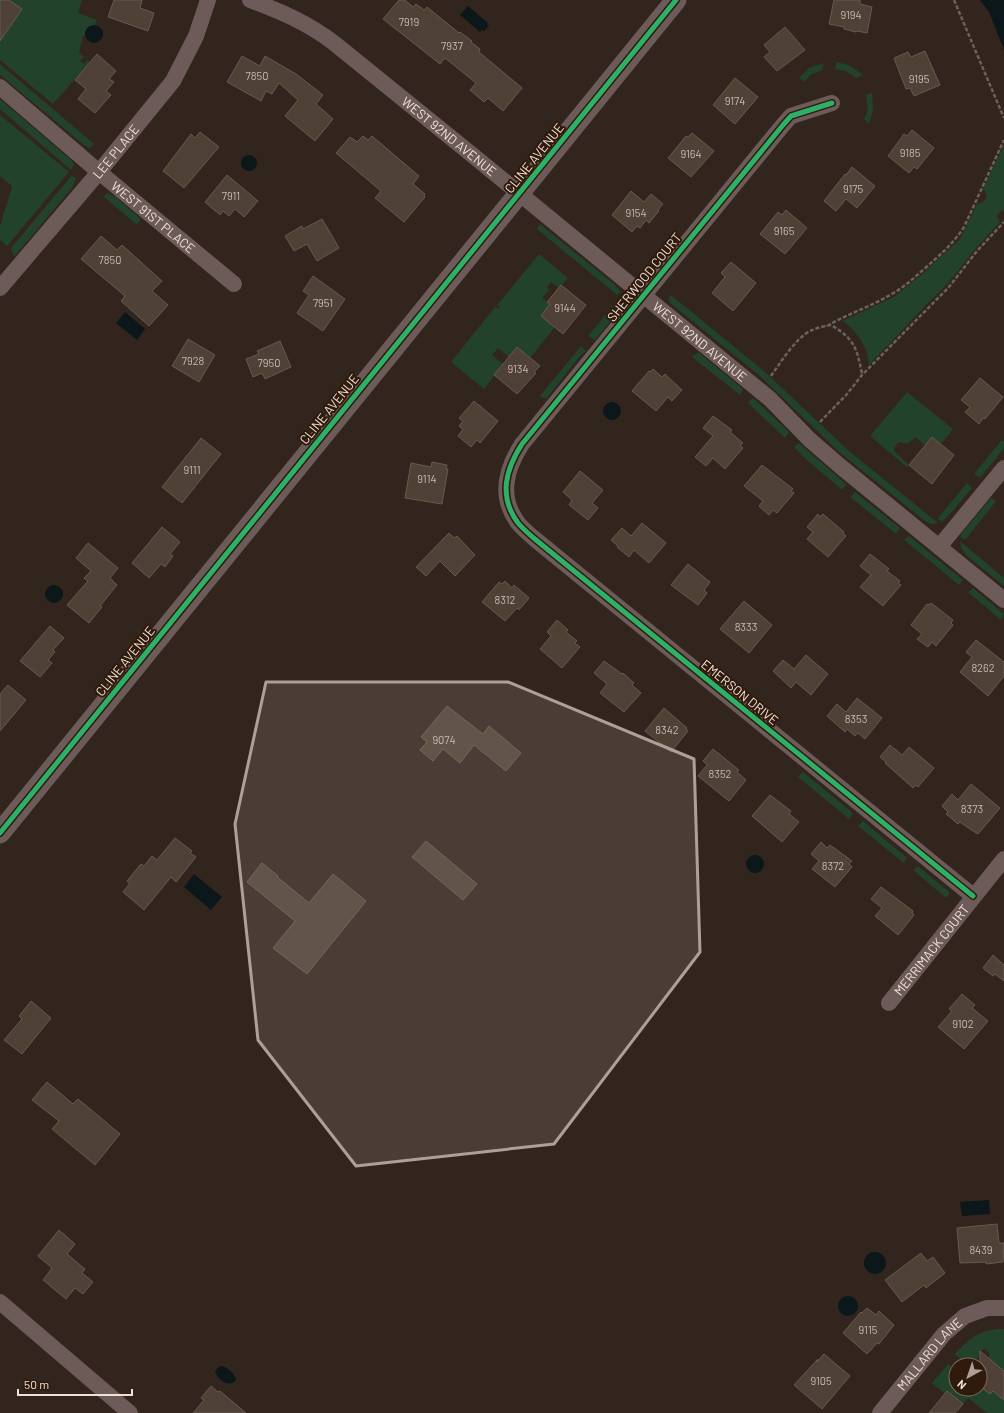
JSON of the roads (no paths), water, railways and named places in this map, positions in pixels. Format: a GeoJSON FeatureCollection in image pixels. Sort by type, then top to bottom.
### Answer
{"type":"FeatureCollection","features":[{"type":"Feature","properties":{"kind":"street","name":"LEE PLACE"},"geometry":{"type":"LineString","coordinates":[[0,288],[99,172],[173,81],[196,36],[208,0]]}},
{"type":"Feature","properties":{"kind":"street","name":"WEST 92ND AVENUE"},"geometry":{"type":"LineString","coordinates":[[250,0],[292,17],[318,31],[770,399],[822,450],[1004,600]]}},
{"type":"Feature","properties":{"kind":"street","name":"CLINE AVENUE"},"geometry":{"type":"LineString","coordinates":[[0,833],[676,0]]}},
{"type":"Feature","properties":{"kind":"street","name":"WEST 91ST PLACE"},"geometry":{"type":"LineString","coordinates":[[0,87],[99,172],[234,284]]}},
{"type":"Feature","properties":{"kind":"street","name":"SHERWOOD COURT"},"geometry":{"type":"LineString","coordinates":[[506,494],[507,475],[513,458],[522,444],[791,116],[832,103]]}},
{"type":"Feature","properties":{"kind":"street"},"geometry":{"type":"LineString","coordinates":[[939,547],[1004,468]]}},
{"type":"Feature","properties":{"kind":"street","name":"EMERSON DRIVE"},"geometry":{"type":"LineString","coordinates":[[506,494],[509,509],[518,523],[536,540],[973,896]]}},
{"type":"Feature","properties":{"kind":"street","name":"MERRIMACK COURT"},"geometry":{"type":"LineString","coordinates":[[889,1003],[1004,859]]}},
{"type":"Feature","properties":{"kind":"street"},"geometry":{"type":"LineString","coordinates":[[0,1302],[130,1413]]}},
{"type":"Feature","properties":{"kind":"street","name":"MALLARD LANE"},"geometry":{"type":"LineString","coordinates":[[880,1413],[944,1334],[965,1316],[988,1308],[1004,1308]]}}]}
